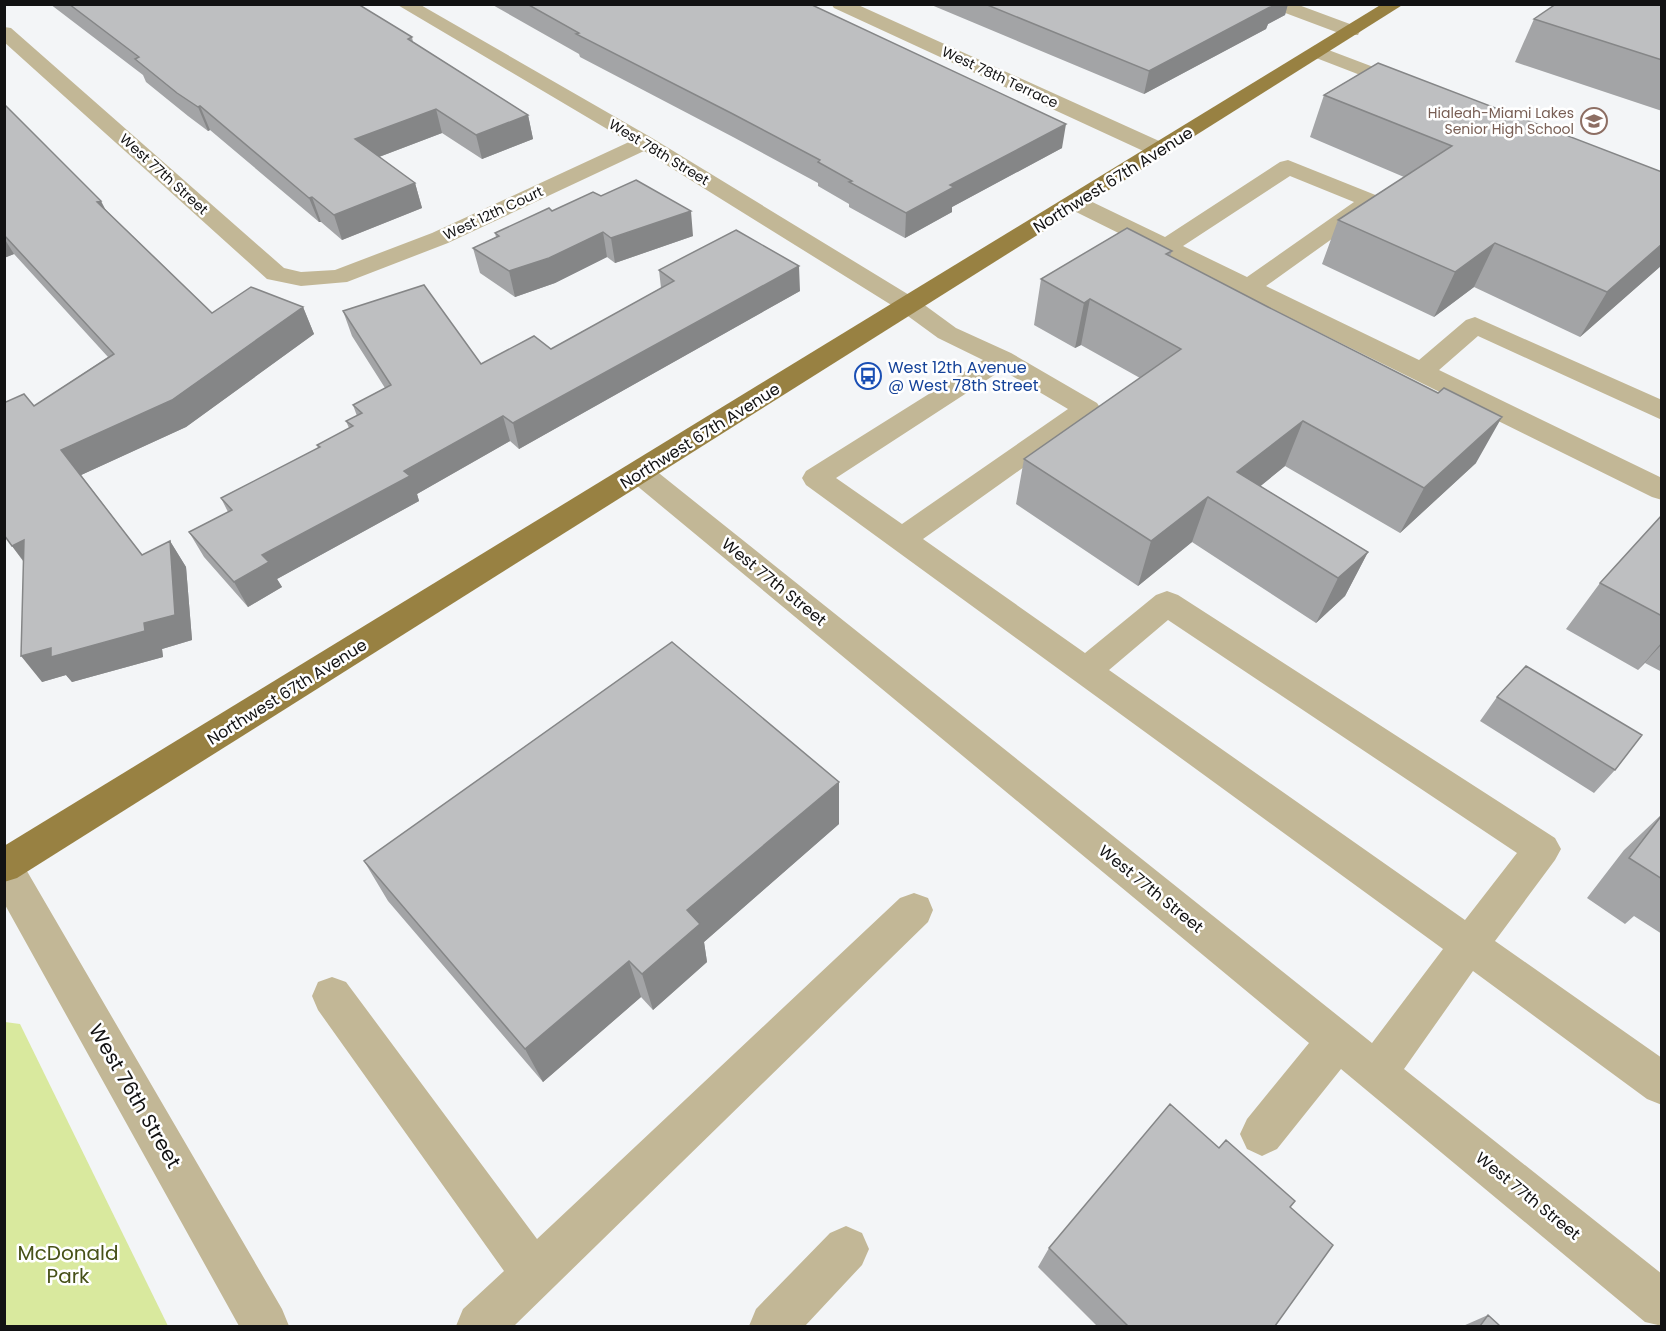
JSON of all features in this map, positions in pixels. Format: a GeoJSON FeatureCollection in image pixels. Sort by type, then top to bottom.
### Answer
{"type":"FeatureCollection","features":[{"type":"Feature","properties":{"kind":"main road","name":"Northwest 67th Avenue"},"geometry":{"type":"LineString","coordinates":[[4,866],[1395,4]]}},
{"type":"Feature","properties":{"kind":"street","name":"West 78th Street"},"geometry":{"type":"LineString","coordinates":[[405,4],[645,142],[910,306],[947,333],[1002,359],[1087,409],[902,539]]}},
{"type":"Feature","properties":{"kind":"street","name":"West 78th Terrace"},"geometry":{"type":"LineString","coordinates":[[840,4],[1160,150]]}},
{"type":"Feature","properties":{"kind":"street"},"geometry":{"type":"LineString","coordinates":[[1278,4],[1352,31]]}},
{"type":"Feature","properties":{"kind":"street","name":"West 77th Street"},"geometry":{"type":"LineString","coordinates":[[4,32],[276,274],[301,279],[338,277]]}},
{"type":"Feature","properties":{"kind":"street"},"geometry":{"type":"LineString","coordinates":[[1318,52],[1429,95]]}},
{"type":"Feature","properties":{"kind":"street","name":"West 12th Court"},"geometry":{"type":"LineString","coordinates":[[338,277],[440,238],[645,142]]}},
{"type":"Feature","properties":{"kind":"street"},"geometry":{"type":"LineString","coordinates":[[1166,247],[1288,167],[1370,201],[1249,287]]}},
{"type":"Feature","properties":{"kind":"street"},"geometry":{"type":"LineString","coordinates":[[1076,202],[1662,490]]}},
{"type":"Feature","properties":{"kind":"street"},"geometry":{"type":"LineString","coordinates":[[1421,372],[1474,326],[1662,411]]}},
{"type":"Feature","properties":{"kind":"street"},"geometry":{"type":"LineString","coordinates":[[1002,359],[816,478],[1662,1084]]}},
{"type":"Feature","properties":{"kind":"street","name":"West 77th Street"},"geometry":{"type":"LineString","coordinates":[[640,473],[1662,1305]]}},
{"type":"Feature","properties":{"kind":"street"},"geometry":{"type":"LineString","coordinates":[[1086,671],[1167,603],[1542,849],[1376,1073]]}},
{"type":"Feature","properties":{"kind":"street","name":"West 76th Street"},"geometry":{"type":"LineString","coordinates":[[4,866],[265,1326]]}},
{"type":"Feature","properties":{"kind":"street"},"geometry":{"type":"LineString","coordinates":[[480,1326],[914,910]]}},
{"type":"Feature","properties":{"kind":"street"},"geometry":{"type":"LineString","coordinates":[[332,996],[534,1274]]}},
{"type":"Feature","properties":{"kind":"street"},"geometry":{"type":"LineString","coordinates":[[1263,1134],[1337,1041]]}},
{"type":"Feature","properties":{"kind":"street"},"geometry":{"type":"LineString","coordinates":[[773,1326],[846,1249]]}},
{"type":"Feature","properties":{"kind":"green space","name":"McDonald Park"},"geometry":{"type":"Polygon","coordinates":[[[5,1022],[20,1024],[168,1326],[5,1326],[5,1022]]]}},
{"type":"Feature","properties":{"kind":"building"},"geometry":{"type":"Polygon","coordinates":[[[69,4],[358,4],[412,37],[408,39],[528,115],[476,135],[436,109],[355,139],[415,183],[334,215],[312,197],[309,198],[200,106],[198,107],[177,93],[135,59],[139,57],[69,4]]]}},
{"type":"Feature","properties":{"kind":"building"},"geometry":{"type":"Polygon","coordinates":[[[527,4],[810,4],[1066,124],[950,185],[954,187],[906,213],[849,182],[852,181],[818,162],[820,160],[576,34],[579,33],[527,4]]]}},
{"type":"Feature","properties":{"kind":"building"},"geometry":{"type":"Polygon","coordinates":[[[985,4],[1269,4],[1272,6],[1149,71],[985,4]]]}},
{"type":"Feature","properties":{"kind":"building"},"geometry":{"type":"Polygon","coordinates":[[[1556,4],[1662,4],[1662,60],[1534,19],[1556,4]]]}},
{"type":"Feature","properties":{"kind":"building"},"geometry":{"type":"Polygon","coordinates":[[[1378,63],[1662,172],[1662,244],[1607,292],[1495,243],[1455,272],[1338,220],[1452,146],[1324,95],[1378,63]]]}},
{"type":"Feature","properties":{"kind":"building"},"geometry":{"type":"Polygon","coordinates":[[[4,104],[101,201],[97,202],[212,313],[251,287],[303,307],[172,400],[61,450],[142,555],[170,541],[175,615],[144,623],[145,631],[51,657],[51,648],[21,656],[24,540],[12,546],[4,535],[4,401],[24,394],[34,406],[114,354],[4,235],[4,104]]]}},
{"type":"Feature","properties":{"kind":"building"},"geometry":{"type":"Polygon","coordinates":[[[636,180],[691,211],[611,238],[603,232],[549,258],[509,271],[473,248],[499,236],[495,233],[549,208],[552,211],[593,192],[601,196],[636,180]]]}},
{"type":"Feature","properties":{"kind":"building"},"geometry":{"type":"Polygon","coordinates":[[[1127,228],[1172,251],[1166,254],[1438,393],[1444,388],[1502,417],[1424,488],[1303,421],[1237,472],[1368,552],[1338,578],[1208,497],[1151,541],[1024,459],[1181,349],[1090,299],[1084,303],[1041,279],[1127,228]]]}},
{"type":"Feature","properties":{"kind":"building"},"geometry":{"type":"Polygon","coordinates":[[[736,230],[799,266],[513,423],[503,416],[404,471],[410,476],[262,555],[269,562],[234,582],[189,532],[232,510],[221,498],[320,447],[317,445],[353,426],[346,421],[362,413],[353,405],[391,385],[343,311],[424,285],[481,364],[534,336],[551,349],[674,281],[659,270],[736,230]]]}},
{"type":"Feature","properties":{"kind":"building"},"geometry":{"type":"Polygon","coordinates":[[[1662,515],[1662,616],[1600,583],[1662,515]]]}},
{"type":"Feature","properties":{"kind":"building"},"geometry":{"type":"Polygon","coordinates":[[[672,642],[839,782],[687,910],[700,924],[642,974],[629,961],[525,1049],[364,861],[672,642]]]}},
{"type":"Feature","properties":{"kind":"building"},"geometry":{"type":"Polygon","coordinates":[[[1526,666],[1642,735],[1615,770],[1497,697],[1526,666]]]}},
{"type":"Feature","properties":{"kind":"building"},"geometry":{"type":"Polygon","coordinates":[[[1662,815],[1662,879],[1629,858],[1662,815]]]}},
{"type":"Feature","properties":{"kind":"building"},"geometry":{"type":"Polygon","coordinates":[[[1170,1104],[1219,1148],[1226,1140],[1295,1201],[1290,1207],[1333,1245],[1275,1326],[1128,1326],[1049,1248],[1170,1104]]]}},
{"type":"Feature","properties":{"kind":"building"},"geometry":{"type":"Polygon","coordinates":[[[1488,1315],[1500,1326],[1480,1326],[1488,1315]]]}},
{"type":"Feature","properties":{"kind":"place","name":"Hialeah-Miami Lakes Senior High School"},"geometry":{"type":"Point","coordinates":[1594,121]}},
{"type":"Feature","properties":{"kind":"place","name":"West 12th Avenue @ West 78th Street"},"geometry":{"type":"Point","coordinates":[868,376]}}]}
